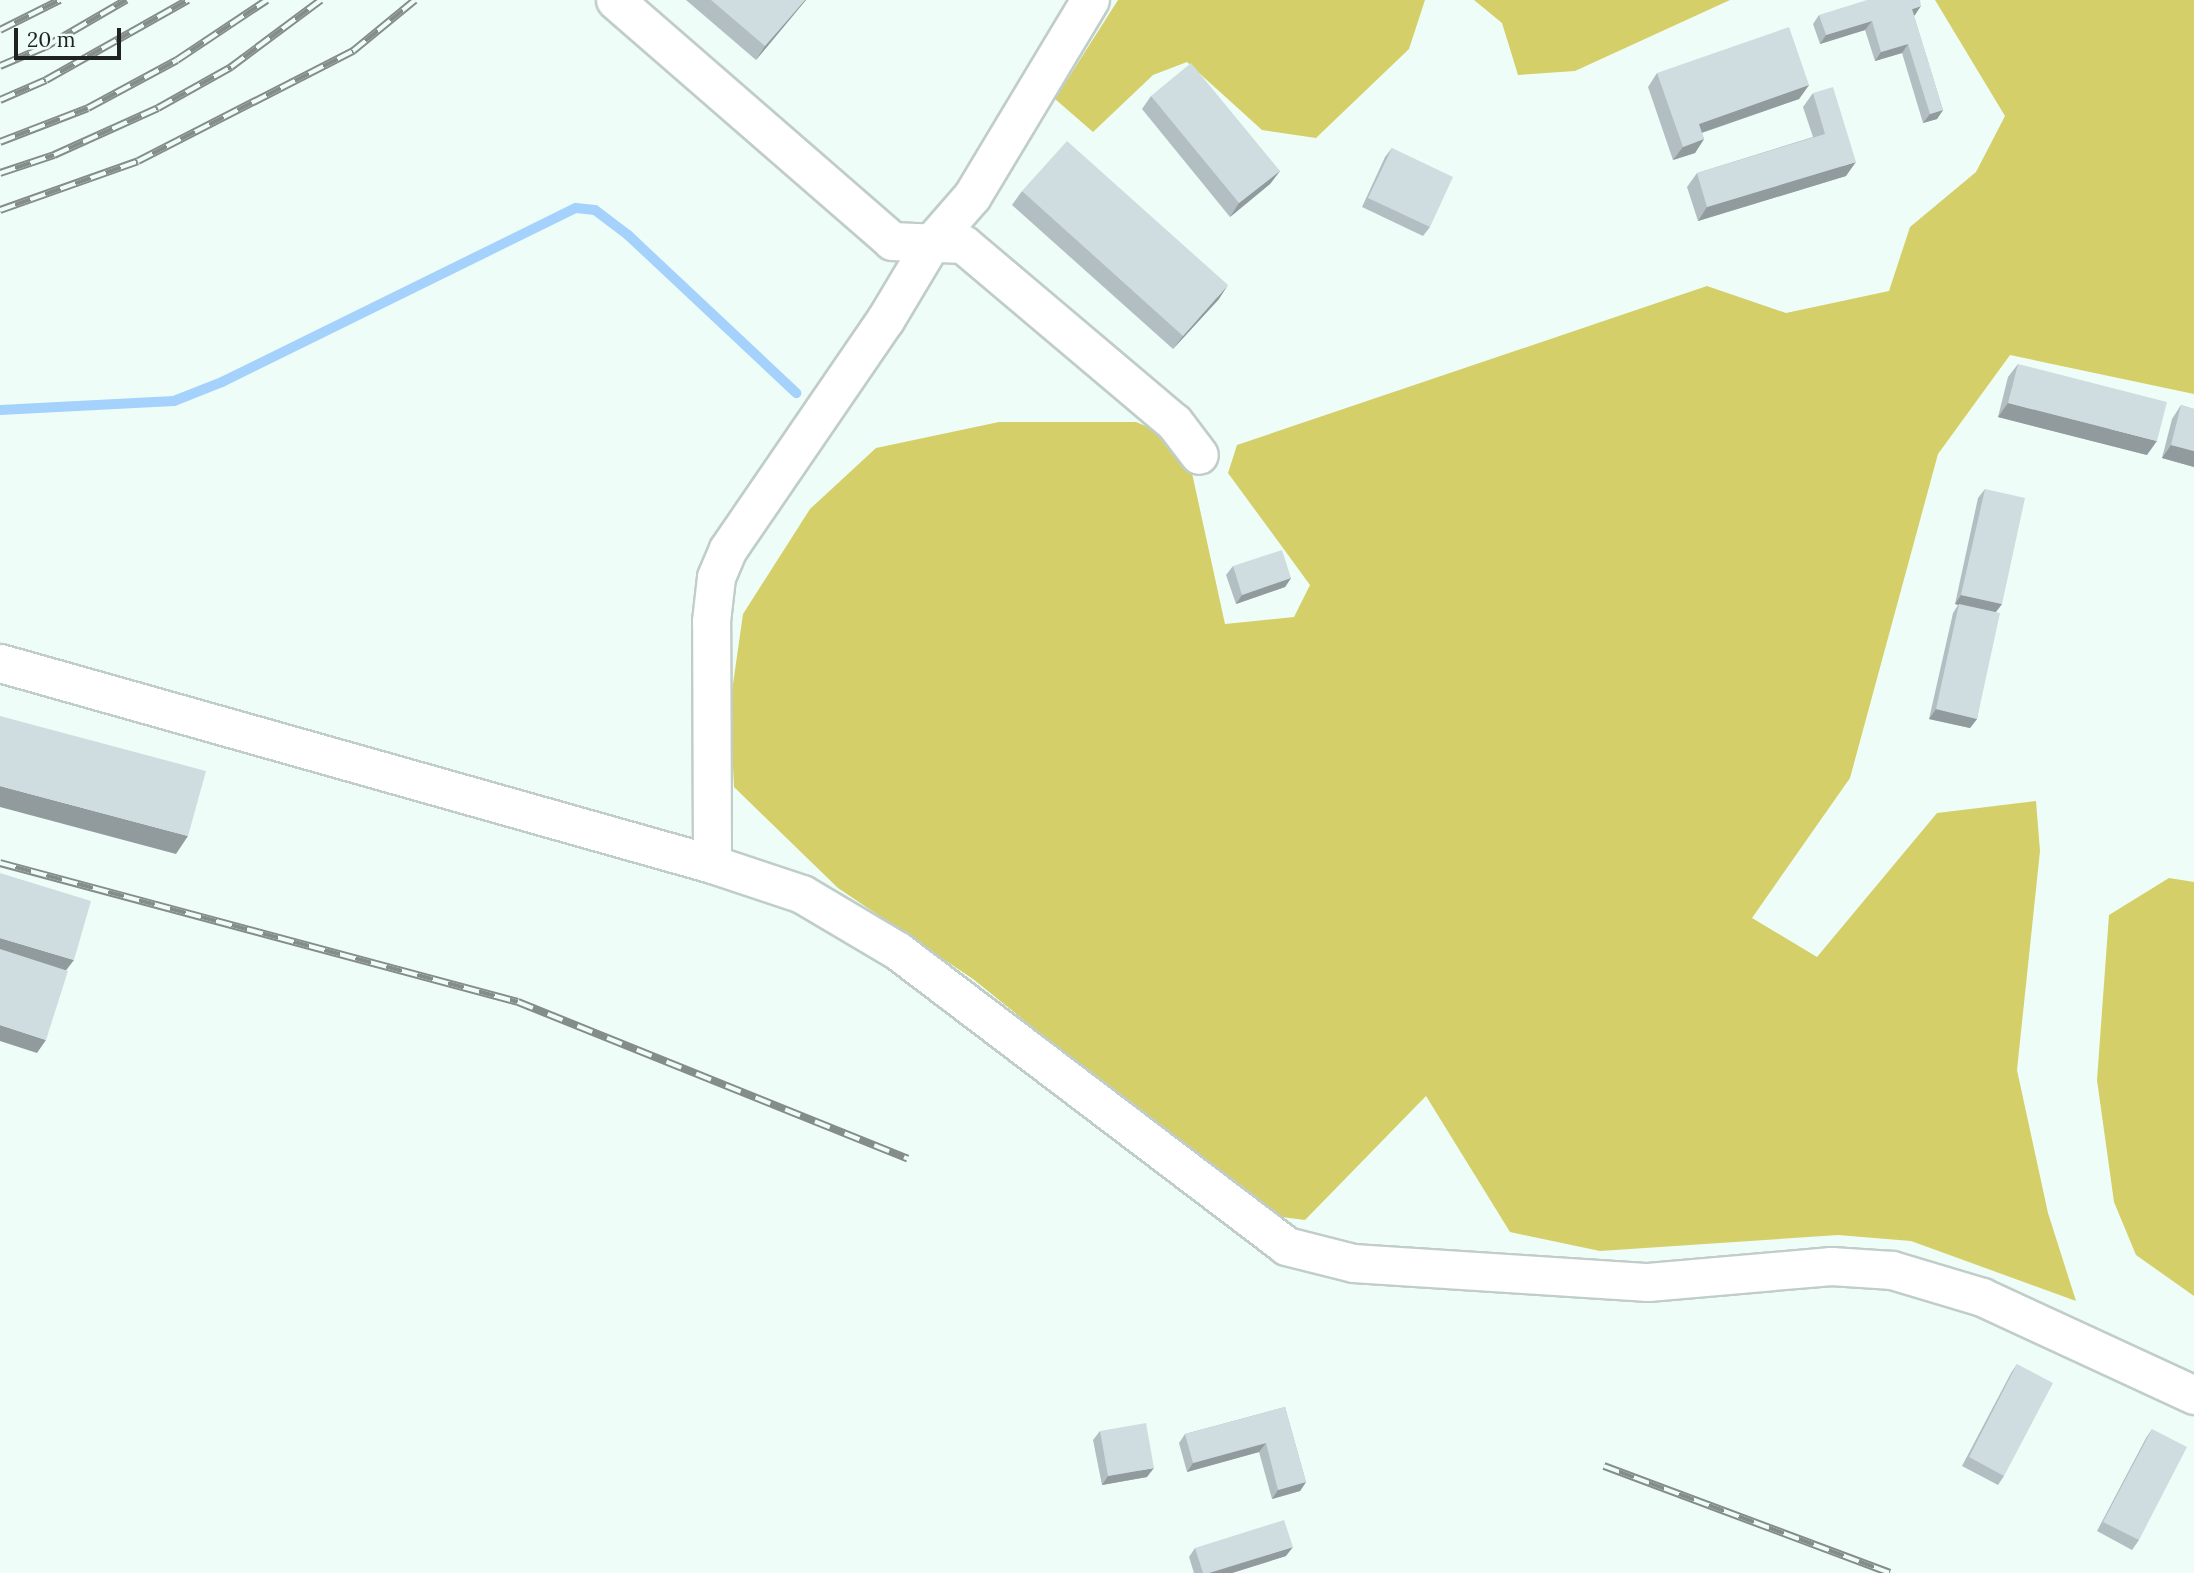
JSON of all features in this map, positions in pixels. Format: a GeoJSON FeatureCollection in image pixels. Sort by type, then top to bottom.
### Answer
{"type":"FeatureCollection","features":[{"type":"Feature","properties":{"kind":"street"},"geometry":{"type":"LineString","coordinates":[[615,0],[892,241],[963,244],[1174,422],[1199,456]]}},
{"type":"Feature","properties":{"kind":"street"},"geometry":{"type":"LineString","coordinates":[[712,864],[711,621],[716,577],[728,549],[864,351],[931,243],[972,196],[1090,0]]}},
{"type":"Feature","properties":{"kind":"street"},"geometry":{"type":"LineString","coordinates":[[0,663],[712,864],[802,894],[898,951],[1286,1246],[1353,1263],[1648,1282],[1832,1266],[1892,1270],[1982,1297],[2194,1395]]}},
{"type":"Feature","properties":{"kind":"shaded area"},"geometry":{"type":"Polygon","coordinates":[[[1118,0],[1425,0],[1409,49],[1316,138],[1262,130],[1187,62],[1153,75],[1093,132],[1055,99],[1118,0]]]}},
{"type":"Feature","properties":{"kind":"shaded area"},"geometry":{"type":"Polygon","coordinates":[[[1474,0],[1730,0],[1575,71],[1518,75],[1502,23],[1474,0]]]}},
{"type":"Feature","properties":{"kind":"shaded area"},"geometry":{"type":"Polygon","coordinates":[[[1935,0],[2194,0],[2194,394],[2010,355],[1938,454],[1850,778],[1752,918],[1817,957],[1937,813],[2036,801],[2040,851],[2017,1070],[2048,1213],[2076,1301],[1911,1241],[1838,1235],[1600,1251],[1510,1232],[1426,1096],[1305,1220],[1266,1215],[973,979],[838,888],[734,787],[730,705],[743,614],[810,509],[876,448],[999,422],[1136,422],[1165,434],[1192,473],[1225,624],[1294,617],[1310,585],[1228,473],[1237,445],[1707,286],[1786,313],[1889,291],[1910,227],[1976,172],[2005,116],[1935,0]]]}},
{"type":"Feature","properties":{"kind":"shaded area"},"geometry":{"type":"Polygon","coordinates":[[[2169,878],[2194,882],[2194,1296],[2136,1255],[2114,1202],[2097,1080],[2109,915],[2169,878]]]}},
{"type":"Feature","properties":{"kind":"building"},"geometry":{"type":"Polygon","coordinates":[[[711,0],[805,0],[765,46],[711,0]]]}},
{"type":"Feature","properties":{"kind":"building"},"geometry":{"type":"Polygon","coordinates":[[[1867,0],[1920,0],[1921,6],[1912,9],[1943,110],[1930,114],[1908,44],[1881,52],[1872,21],[1826,35],[1819,15],[1867,0]]]}},
{"type":"Feature","properties":{"kind":"building"},"geometry":{"type":"Polygon","coordinates":[[[1789,27],[1809,85],[1699,124],[1704,139],[1683,147],[1657,73],[1789,27]]]}},
{"type":"Feature","properties":{"kind":"building"},"geometry":{"type":"Polygon","coordinates":[[[1191,63],[1280,171],[1239,203],[1151,96],[1191,63]]]}},
{"type":"Feature","properties":{"kind":"building"},"geometry":{"type":"Polygon","coordinates":[[[1833,87],[1856,162],[1707,207],[1697,173],[1825,134],[1813,93],[1833,87]]]}},
{"type":"Feature","properties":{"kind":"building"},"geometry":{"type":"Polygon","coordinates":[[[1067,141],[1228,285],[1183,336],[1022,191],[1067,141]]]}},
{"type":"Feature","properties":{"kind":"building"},"geometry":{"type":"Polygon","coordinates":[[[1392,148],[1453,177],[1430,227],[1368,198],[1392,148]]]}},
{"type":"Feature","properties":{"kind":"building"},"geometry":{"type":"Polygon","coordinates":[[[2018,364],[2167,402],[2157,441],[2008,403],[2018,364]]]}},
{"type":"Feature","properties":{"kind":"building"},"geometry":{"type":"Polygon","coordinates":[[[2181,405],[2194,409],[2194,451],[2171,445],[2181,405]]]}},
{"type":"Feature","properties":{"kind":"building"},"geometry":{"type":"Polygon","coordinates":[[[1985,489],[2025,498],[2002,604],[1961,595],[1985,489]]]}},
{"type":"Feature","properties":{"kind":"building"},"geometry":{"type":"Polygon","coordinates":[[[1282,550],[1291,578],[1242,595],[1233,566],[1282,550]]]}},
{"type":"Feature","properties":{"kind":"building"},"geometry":{"type":"Polygon","coordinates":[[[1959,604],[2000,613],[1977,719],[1936,709],[1959,604]]]}},
{"type":"Feature","properties":{"kind":"building"},"geometry":{"type":"Polygon","coordinates":[[[0,716],[206,771],[188,836],[0,786],[0,716]]]}},
{"type":"Feature","properties":{"kind":"building"},"geometry":{"type":"Polygon","coordinates":[[[0,873],[91,901],[74,960],[0,938],[0,873]]]}},
{"type":"Feature","properties":{"kind":"building"},"geometry":{"type":"Polygon","coordinates":[[[0,949],[68,971],[46,1040],[0,1025],[0,949]]]}},
{"type":"Feature","properties":{"kind":"building"},"geometry":{"type":"Polygon","coordinates":[[[2017,1364],[2053,1383],[2004,1476],[1969,1457],[2017,1364]]]}},
{"type":"Feature","properties":{"kind":"building"},"geometry":{"type":"Polygon","coordinates":[[[1285,1407],[1306,1482],[1278,1490],[1266,1443],[1193,1463],[1185,1434],[1285,1407]]]}},
{"type":"Feature","properties":{"kind":"building"},"geometry":{"type":"Polygon","coordinates":[[[1146,1423],[1154,1468],[1108,1476],[1100,1431],[1146,1423]]]}},
{"type":"Feature","properties":{"kind":"building"},"geometry":{"type":"Polygon","coordinates":[[[2152,1429],[2187,1447],[2139,1540],[2103,1522],[2152,1429]]]}},
{"type":"Feature","properties":{"kind":"building"},"geometry":{"type":"Polygon","coordinates":[[[1284,1520],[1293,1547],[1203,1573],[1195,1548],[1284,1520]]]}},
{"type":"Feature","properties":{"kind":"waterway"},"geometry":{"type":"LineString","coordinates":[[0,410],[174,401],[222,382],[576,208],[595,210],[628,235],[796,393]]}},
{"type":"Feature","properties":{"kind":"railway"},"geometry":{"type":"LineString","coordinates":[[0,30],[60,0]]}},
{"type":"Feature","properties":{"kind":"railway"},"geometry":{"type":"LineString","coordinates":[[0,66],[45,47],[126,0]]}},
{"type":"Feature","properties":{"kind":"railway"},"geometry":{"type":"LineString","coordinates":[[0,100],[46,80],[188,0]]}},
{"type":"Feature","properties":{"kind":"railway"},"geometry":{"type":"LineString","coordinates":[[0,142],[88,108],[177,60],[267,0]]}},
{"type":"Feature","properties":{"kind":"railway"},"geometry":{"type":"LineString","coordinates":[[0,173],[54,155],[158,108],[231,67],[321,0]]}},
{"type":"Feature","properties":{"kind":"railway"},"geometry":{"type":"LineString","coordinates":[[0,210],[138,161],[353,51],[415,0]]}},
{"type":"Feature","properties":{"kind":"railway"},"geometry":{"type":"LineString","coordinates":[[0,863],[518,1002],[908,1159]]}},
{"type":"Feature","properties":{"kind":"railway"},"geometry":{"type":"LineString","coordinates":[[1604,1466],[1890,1573]]}}]}
